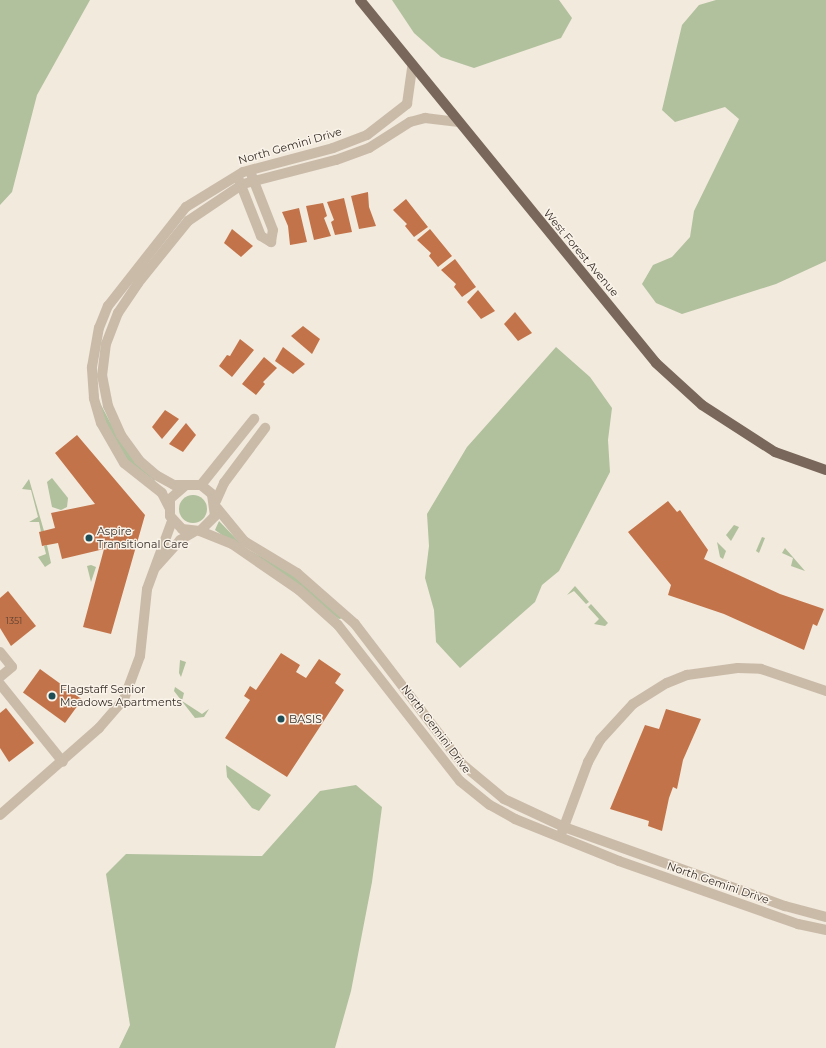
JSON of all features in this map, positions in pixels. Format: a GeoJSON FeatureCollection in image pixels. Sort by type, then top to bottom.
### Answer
{"type":"FeatureCollection","features":[{"type":"Feature","properties":{"kind":"main road","name":"West Forest Avenue"},"geometry":{"type":"LineString","coordinates":[[360,0],[412,68],[656,363],[702,405],[775,452],[826,470]]}},
{"type":"Feature","properties":{"kind":"street","name":"North Gemini Drive"},"geometry":{"type":"LineString","coordinates":[[412,68],[407,104],[367,135],[333,148],[237,174],[186,207],[168,225],[108,306],[95,347],[94,398],[111,446],[124,463],[162,493],[169,506],[172,521],[182,529],[197,531],[238,549],[298,590],[338,625],[448,766],[476,795],[515,819],[561,838],[798,924],[826,930]]}},
{"type":"Feature","properties":{"kind":"street","name":"North Gemini Drive"},"geometry":{"type":"LineString","coordinates":[[457,122],[425,118],[410,122],[369,148],[336,160],[254,180],[240,185],[188,221],[122,307],[106,344],[102,376],[108,406],[121,435],[139,460],[156,475],[174,485],[200,485],[244,541],[298,573],[355,624],[462,764],[483,784],[526,812],[564,827],[785,906],[826,917]]}},
{"type":"Feature","properties":{"kind":"street"},"geometry":{"type":"LineString","coordinates":[[237,174],[261,236],[271,242],[273,230],[250,170]]}},
{"type":"Feature","properties":{"kind":"street"},"geometry":{"type":"LineString","coordinates":[[200,485],[254,419]]}},
{"type":"Feature","properties":{"kind":"street"},"geometry":{"type":"LineString","coordinates":[[155,568],[180,540],[212,522],[224,483],[265,428]]}},
{"type":"Feature","properties":{"kind":"street"},"geometry":{"type":"LineString","coordinates":[[169,506],[174,493],[186,485]]}},
{"type":"Feature","properties":{"kind":"street"},"geometry":{"type":"LineString","coordinates":[[0,815],[63,762],[117,710],[129,690],[140,656],[144,604],[172,521]]}},
{"type":"Feature","properties":{"kind":"street"},"geometry":{"type":"LineString","coordinates":[[0,652],[12,667],[0,677]]}},
{"type":"Feature","properties":{"kind":"street"},"geometry":{"type":"LineString","coordinates":[[561,838],[588,762],[600,740],[633,704],[667,683],[687,675],[738,668],[762,669],[826,691]]}},
{"type":"Feature","properties":{"kind":"street"},"geometry":{"type":"LineString","coordinates":[[0,684],[63,762]]}},
{"type":"Feature","properties":{"kind":"green space"},"geometry":{"type":"Polygon","coordinates":[[[0,0],[90,0],[37,95],[12,192],[0,205],[0,0]]]}},
{"type":"Feature","properties":{"kind":"green space"},"geometry":{"type":"Polygon","coordinates":[[[392,0],[559,0],[572,18],[561,38],[474,68],[441,57],[414,33],[392,0]]]}},
{"type":"Feature","properties":{"kind":"green space"},"geometry":{"type":"Polygon","coordinates":[[[716,0],[826,0],[826,261],[776,284],[682,314],[656,303],[642,284],[653,265],[672,257],[690,237],[694,211],[739,119],[725,107],[675,122],[662,110],[682,25],[699,5],[716,0]]]}},
{"type":"Feature","properties":{"kind":"green space"},"geometry":{"type":"Polygon","coordinates":[[[556,347],[590,377],[612,408],[608,440],[610,472],[559,571],[542,585],[535,602],[460,668],[436,642],[434,610],[425,578],[429,546],[427,514],[467,447],[556,347]]]}},
{"type":"Feature","properties":{"kind":"green space"},"geometry":{"type":"Polygon","coordinates":[[[95,365],[99,401],[110,422],[156,482],[119,454],[97,401],[95,365]]]}},
{"type":"Feature","properties":{"kind":"green space"},"geometry":{"type":"Polygon","coordinates":[[[52,478],[68,498],[67,507],[61,510],[52,507],[47,482],[52,478]]]}},
{"type":"Feature","properties":{"kind":"green space"},"geometry":{"type":"Polygon","coordinates":[[[29,479],[44,531],[41,532],[39,522],[29,522],[38,517],[31,490],[22,489],[29,479]]]}},
{"type":"Feature","properties":{"kind":"green space"},"geometry":{"type":"Polygon","coordinates":[[[193,495],[203,499],[207,509],[203,519],[193,523],[183,519],[179,509],[183,499],[193,495]]]}},
{"type":"Feature","properties":{"kind":"green space"},"geometry":{"type":"Polygon","coordinates":[[[219,521],[245,548],[287,570],[344,618],[339,619],[215,530],[219,521]]]}},
{"type":"Feature","properties":{"kind":"green space"},"geometry":{"type":"Polygon","coordinates":[[[734,525],[739,527],[731,541],[726,535],[734,525]]]}},
{"type":"Feature","properties":{"kind":"green space"},"geometry":{"type":"Polygon","coordinates":[[[762,537],[765,538],[759,553],[756,551],[762,537]]]}},
{"type":"Feature","properties":{"kind":"green space"},"geometry":{"type":"Polygon","coordinates":[[[717,542],[726,551],[723,559],[720,557],[717,542]]]}},
{"type":"Feature","properties":{"kind":"green space"},"geometry":{"type":"Polygon","coordinates":[[[47,545],[51,563],[45,567],[38,557],[46,554],[44,546],[47,545]]]}},
{"type":"Feature","properties":{"kind":"green space"},"geometry":{"type":"Polygon","coordinates":[[[785,548],[805,571],[791,566],[793,558],[782,553],[785,548]]]}},
{"type":"Feature","properties":{"kind":"green space"},"geometry":{"type":"Polygon","coordinates":[[[91,565],[96,567],[91,582],[87,566],[91,565]]]}},
{"type":"Feature","properties":{"kind":"green space"},"geometry":{"type":"Polygon","coordinates":[[[575,586],[589,602],[586,604],[574,591],[567,595],[575,586]]]}},
{"type":"Feature","properties":{"kind":"green space"},"geometry":{"type":"Polygon","coordinates":[[[591,604],[608,623],[605,626],[594,624],[599,619],[588,607],[591,604]]]}},
{"type":"Feature","properties":{"kind":"green space"},"geometry":{"type":"Polygon","coordinates":[[[180,660],[186,662],[181,677],[179,673],[180,660]]]}},
{"type":"Feature","properties":{"kind":"green space"},"geometry":{"type":"Polygon","coordinates":[[[175,687],[184,693],[182,701],[202,714],[209,709],[204,717],[195,718],[174,691],[175,687]]]}},
{"type":"Feature","properties":{"kind":"green space"},"geometry":{"type":"Polygon","coordinates":[[[226,765],[271,795],[259,811],[252,808],[227,777],[226,765]]]}},
{"type":"Feature","properties":{"kind":"green space"},"geometry":{"type":"Polygon","coordinates":[[[356,785],[382,807],[372,882],[351,991],[335,1048],[119,1048],[130,1025],[106,874],[126,854],[262,856],[320,791],[356,785]]]}},
{"type":"Feature","properties":{"kind":"building"},"geometry":{"type":"Polygon","coordinates":[[[368,192],[369,207],[376,226],[359,229],[351,196],[368,192]]]}},
{"type":"Feature","properties":{"kind":"building"},"geometry":{"type":"Polygon","coordinates":[[[344,198],[352,232],[335,235],[331,222],[334,220],[327,202],[344,198]]]}},
{"type":"Feature","properties":{"kind":"building"},"geometry":{"type":"Polygon","coordinates":[[[406,199],[428,227],[414,237],[405,226],[407,224],[393,210],[406,199]]]}},
{"type":"Feature","properties":{"kind":"building"},"geometry":{"type":"Polygon","coordinates":[[[323,203],[327,216],[324,218],[331,236],[314,240],[306,206],[323,203]]]}},
{"type":"Feature","properties":{"kind":"building"},"geometry":{"type":"Polygon","coordinates":[[[299,208],[307,242],[290,245],[288,226],[282,212],[299,208]]]}},
{"type":"Feature","properties":{"kind":"building"},"geometry":{"type":"Polygon","coordinates":[[[232,229],[253,246],[241,257],[224,243],[232,229]]]}},
{"type":"Feature","properties":{"kind":"building"},"geometry":{"type":"Polygon","coordinates":[[[430,229],[452,256],[438,267],[429,256],[431,253],[417,240],[430,229]]]}},
{"type":"Feature","properties":{"kind":"building"},"geometry":{"type":"Polygon","coordinates":[[[455,259],[476,287],[462,297],[454,287],[456,284],[441,270],[455,259]]]}},
{"type":"Feature","properties":{"kind":"building"},"geometry":{"type":"Polygon","coordinates":[[[478,290],[495,311],[481,319],[467,302],[478,290]]]}},
{"type":"Feature","properties":{"kind":"building"},"geometry":{"type":"Polygon","coordinates":[[[515,312],[532,333],[518,341],[504,324],[515,312]]]}},
{"type":"Feature","properties":{"kind":"building"},"geometry":{"type":"Polygon","coordinates":[[[303,326],[320,339],[312,354],[291,336],[303,326]]]}},
{"type":"Feature","properties":{"kind":"building"},"geometry":{"type":"Polygon","coordinates":[[[240,339],[254,350],[232,377],[219,366],[227,355],[230,356],[240,339]]]}},
{"type":"Feature","properties":{"kind":"building"},"geometry":{"type":"Polygon","coordinates":[[[283,347],[305,364],[293,374],[275,361],[283,347]]]}},
{"type":"Feature","properties":{"kind":"building"},"geometry":{"type":"Polygon","coordinates":[[[264,357],[277,368],[263,382],[265,384],[256,395],[242,384],[264,357]]]}},
{"type":"Feature","properties":{"kind":"building"},"geometry":{"type":"Polygon","coordinates":[[[165,410],[179,419],[162,439],[152,427],[165,410]]]}},
{"type":"Feature","properties":{"kind":"building"},"geometry":{"type":"Polygon","coordinates":[[[186,423],[196,435],[183,452],[169,444],[186,423]]]}},
{"type":"Feature","properties":{"kind":"building","name":"Aspire Transitional Care"},"geometry":{"type":"Polygon","coordinates":[[[77,435],[145,515],[111,634],[83,627],[104,549],[62,559],[58,543],[42,546],[39,532],[55,528],[51,513],[95,504],[55,453],[77,435]]]}},
{"type":"Feature","properties":{"kind":"building"},"geometry":{"type":"Polygon","coordinates":[[[668,501],[677,512],[680,510],[708,550],[704,559],[780,594],[824,609],[817,626],[813,624],[804,650],[724,614],[668,595],[671,585],[628,532],[668,501]]]}},
{"type":"Feature","properties":{"kind":"building"},"geometry":{"type":"Polygon","coordinates":[[[8,591],[36,626],[11,646],[0,628],[0,598],[8,591]]]}},
{"type":"Feature","properties":{"kind":"building","name":"BASIS"},"geometry":{"type":"Polygon","coordinates":[[[281,653],[300,665],[296,672],[306,678],[319,659],[341,674],[335,683],[344,690],[287,777],[225,738],[250,700],[244,696],[250,686],[256,690],[281,653]]]}},
{"type":"Feature","properties":{"kind":"building","name":"Flagstaff Senior Meadows Apartments"},"geometry":{"type":"Polygon","coordinates":[[[40,669],[82,700],[65,723],[23,692],[40,669]]]}},
{"type":"Feature","properties":{"kind":"building"},"geometry":{"type":"Polygon","coordinates":[[[6,708],[34,743],[9,762],[0,748],[0,713],[6,708]]]}},
{"type":"Feature","properties":{"kind":"building"},"geometry":{"type":"Polygon","coordinates":[[[666,709],[701,719],[683,760],[677,789],[673,787],[669,798],[662,831],[648,826],[649,821],[610,809],[645,725],[659,729],[666,709]]]}},
{"type":"Feature","properties":{"kind":"place","name":"Aspire Transitional Care"},"geometry":{"type":"Point","coordinates":[89,538]}},
{"type":"Feature","properties":{"kind":"place","name":"Flagstaff Senior Meadows Apartments"},"geometry":{"type":"Point","coordinates":[52,696]}},
{"type":"Feature","properties":{"kind":"place","name":"BASIS"},"geometry":{"type":"Point","coordinates":[281,719]}}]}
